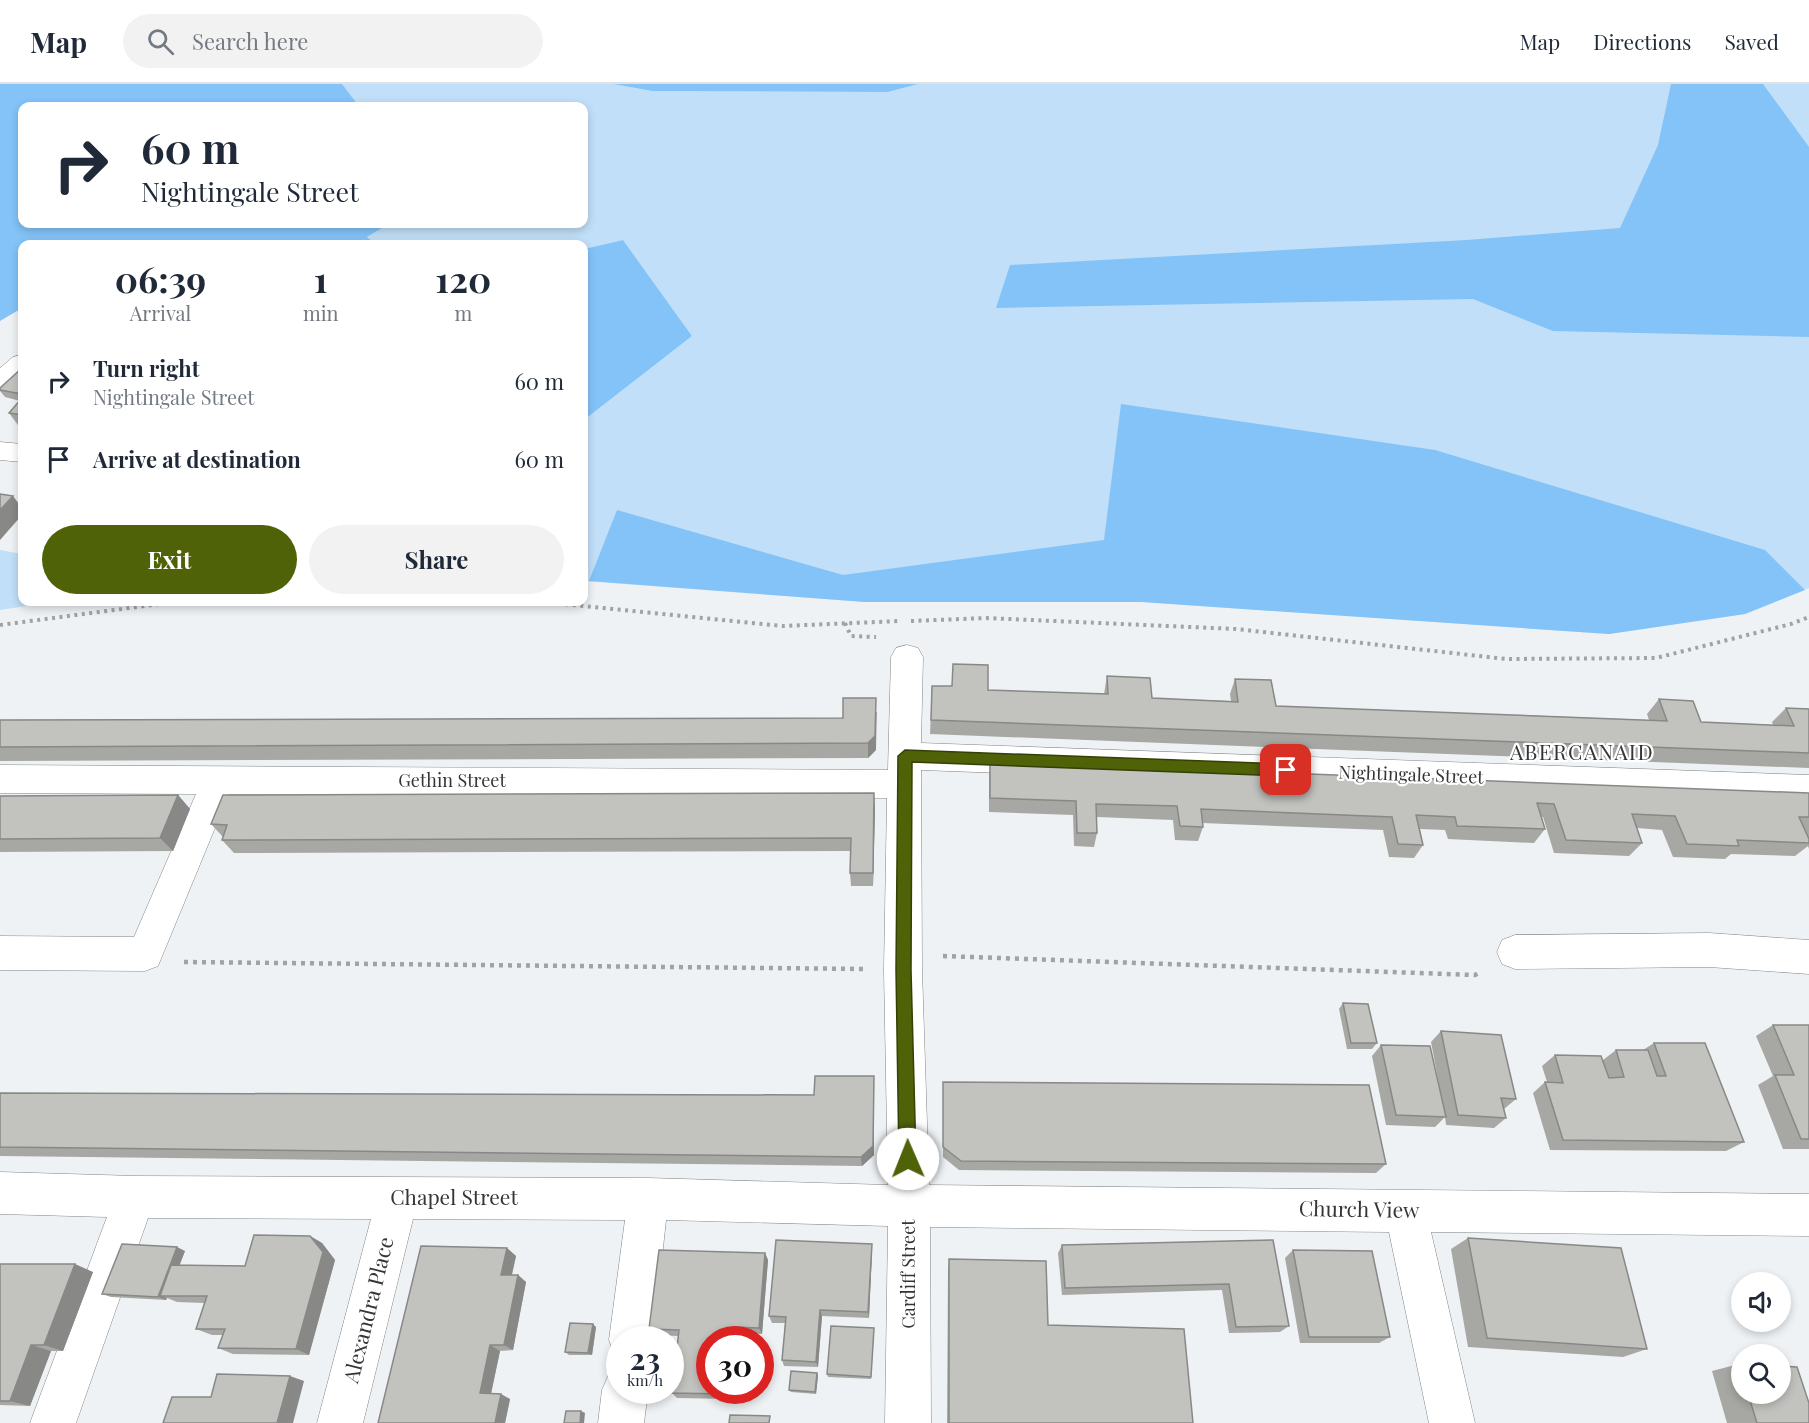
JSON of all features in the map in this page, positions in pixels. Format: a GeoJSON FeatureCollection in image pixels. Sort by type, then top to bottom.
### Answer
{"type":"FeatureCollection","features":[{"type":"Feature","properties":{"kind":"street"},"geometry":{"type":"LineString","coordinates":[[0,382],[18,366]]}},
{"type":"Feature","properties":{"kind":"street"},"geometry":{"type":"LineString","coordinates":[[0,451],[18,453]]}},
{"type":"Feature","properties":{"kind":"street","name":"Cardiff Street"},"geometry":{"type":"LineString","coordinates":[[907,657],[904,770],[904,962],[909,1206],[908,1423]]}},
{"type":"Feature","properties":{"kind":"street","name":"Gethin Street"},"geometry":{"type":"LineString","coordinates":[[0,779],[219,779],[904,770]]}},
{"type":"Feature","properties":{"kind":"street","name":"Nightingale Street"},"geometry":{"type":"LineString","coordinates":[[904,770],[1809,789]]}},
{"type":"Feature","properties":{"kind":"street"},"geometry":{"type":"LineString","coordinates":[[0,953],[145,954],[219,779]]}},
{"type":"Feature","properties":{"kind":"street"},"geometry":{"type":"LineString","coordinates":[[1515,952],[1708,950],[1809,957]]}},
{"type":"Feature","properties":{"kind":"street","name":"Chapel Street"},"geometry":{"type":"LineString","coordinates":[[0,1193],[135,1197],[648,1199],[909,1206]]}},
{"type":"Feature","properties":{"kind":"street"},"geometry":{"type":"LineString","coordinates":[[53,1423],[135,1197]]}},
{"type":"Feature","properties":{"kind":"street","name":"Alexandra Place"},"geometry":{"type":"LineString","coordinates":[[340,1423],[398,1197]]}},
{"type":"Feature","properties":{"kind":"street"},"geometry":{"type":"LineString","coordinates":[[633,1326],[648,1199]]}},
{"type":"Feature","properties":{"kind":"street","name":"Church View"},"geometry":{"type":"LineString","coordinates":[[909,1206],[1809,1215]]}},
{"type":"Feature","properties":{"kind":"street"},"geometry":{"type":"LineString","coordinates":[[1405,1211],[1452,1423]]}},
{"type":"Feature","properties":{"kind":"street"},"geometry":{"type":"LineString","coordinates":[[621,1423],[623,1404]]}},
{"type":"Feature","properties":{"kind":"path"},"geometry":{"type":"LineString","coordinates":[[0,625],[145,606]]}},
{"type":"Feature","properties":{"kind":"path"},"geometry":{"type":"LineString","coordinates":[[577,606],[783,626],[986,618],[1236,629],[1506,659],[1656,658],[1791,624],[1809,617]]}},
{"type":"Feature","properties":{"kind":"path"},"geometry":{"type":"LineString","coordinates":[[178,962],[904,962],[1475,975]]}},
{"type":"Feature","properties":{"kind":"shaded area"},"geometry":{"type":"Polygon","coordinates":[[[0,84],[342,84],[356,102],[18,102],[18,228],[382,228],[367,237],[370,240],[18,240],[18,310],[0,321],[0,84]]]}},
{"type":"Feature","properties":{"kind":"shaded area"},"geometry":{"type":"Polygon","coordinates":[[[342,84],[613,84],[652,91],[888,92],[918,84],[1809,84],[1809,588],[1745,614],[1609,634],[1142,602],[865,602],[588,581],[588,417],[692,336],[623,240],[588,248],[588,240],[370,240],[367,237],[382,228],[588,228],[588,102],[356,102],[342,84]]]}},
{"type":"Feature","properties":{"kind":"shaded area"},"geometry":{"type":"Polygon","coordinates":[[[613,84],[918,84],[888,92],[652,91],[613,84]]]}},
{"type":"Feature","properties":{"kind":"shaded area"},"geometry":{"type":"Polygon","coordinates":[[[1671,84],[1763,84],[1809,147],[1809,337],[1553,331],[1473,299],[996,308],[1010,265],[1467,240],[1620,228],[1658,145],[1671,84]]]}},
{"type":"Feature","properties":{"kind":"shaded area"},"geometry":{"type":"Polygon","coordinates":[[[623,240],[692,336],[588,417],[588,248],[623,240]]]}},
{"type":"Feature","properties":{"kind":"shaded area"},"geometry":{"type":"Polygon","coordinates":[[[1121,404],[1435,450],[1765,550],[1805,590],[1745,614],[1609,634],[1142,602],[865,602],[589,581],[617,510],[843,575],[1104,540],[1121,404]]]}},
{"type":"Feature","properties":{"kind":"shaded area"},"geometry":{"type":"Polygon","coordinates":[[[0,550],[18,553],[18,606],[26,606],[0,610],[0,550]]]}},
{"type":"Feature","properties":{"kind":"building"},"geometry":{"type":"Polygon","coordinates":[[[18,372],[18,393],[0,390],[18,372]]]}},
{"type":"Feature","properties":{"kind":"building"},"geometry":{"type":"Polygon","coordinates":[[[18,403],[18,414],[9,413],[18,403]]]}},
{"type":"Feature","properties":{"kind":"building"},"geometry":{"type":"Polygon","coordinates":[[[0,494],[13,496],[0,510],[0,494]]]}},
{"type":"Feature","properties":{"kind":"building"},"geometry":{"type":"Polygon","coordinates":[[[953,664],[988,665],[988,690],[1108,694],[1107,676],[1150,678],[1152,698],[1238,702],[1235,679],[1271,680],[1276,706],[1667,721],[1659,699],[1693,701],[1701,722],[1794,726],[1786,708],[1809,709],[1809,753],[931,720],[932,686],[952,686],[953,664]]]}},
{"type":"Feature","properties":{"kind":"building"},"geometry":{"type":"Polygon","coordinates":[[[843,698],[876,698],[875,736],[868,743],[0,747],[0,720],[843,718],[843,698]]]}},
{"type":"Feature","properties":{"kind":"building"},"geometry":{"type":"Polygon","coordinates":[[[990,762],[1809,793],[1809,817],[1799,817],[1809,843],[1737,840],[1739,846],[1687,844],[1675,816],[1632,814],[1642,843],[1566,840],[1554,804],[1537,803],[1545,829],[1457,826],[1455,817],[1416,815],[1423,845],[1398,844],[1392,817],[1201,809],[1203,827],[1180,826],[1177,806],[1096,804],[1097,833],[1077,833],[1076,801],[990,798],[990,762]]]}},
{"type":"Feature","properties":{"kind":"building"},"geometry":{"type":"Polygon","coordinates":[[[874,793],[873,873],[850,873],[851,838],[222,840],[227,825],[211,824],[223,795],[874,793]]]}},
{"type":"Feature","properties":{"kind":"building"},"geometry":{"type":"Polygon","coordinates":[[[178,795],[160,838],[0,839],[0,796],[178,795]]]}},
{"type":"Feature","properties":{"kind":"building"},"geometry":{"type":"Polygon","coordinates":[[[1343,1003],[1368,1004],[1377,1043],[1351,1043],[1343,1003]]]}},
{"type":"Feature","properties":{"kind":"building"},"geometry":{"type":"Polygon","coordinates":[[[1773,1025],[1809,1025],[1809,1139],[1801,1139],[1775,1075],[1794,1075],[1773,1025]]]}},
{"type":"Feature","properties":{"kind":"building"},"geometry":{"type":"Polygon","coordinates":[[[1441,1031],[1501,1035],[1516,1099],[1501,1098],[1506,1118],[1458,1115],[1441,1031]]]}},
{"type":"Feature","properties":{"kind":"building"},"geometry":{"type":"Polygon","coordinates":[[[1654,1043],[1705,1043],[1744,1142],[1563,1140],[1545,1082],[1563,1083],[1555,1055],[1601,1056],[1609,1078],[1624,1077],[1616,1050],[1648,1050],[1657,1076],[1666,1076],[1654,1043]]]}},
{"type":"Feature","properties":{"kind":"building"},"geometry":{"type":"Polygon","coordinates":[[[1381,1045],[1430,1046],[1446,1117],[1396,1115],[1381,1045]]]}},
{"type":"Feature","properties":{"kind":"building"},"geometry":{"type":"Polygon","coordinates":[[[815,1076],[874,1076],[873,1146],[861,1157],[0,1147],[0,1093],[814,1095],[815,1076]]]}},
{"type":"Feature","properties":{"kind":"building"},"geometry":{"type":"Polygon","coordinates":[[[943,1082],[1369,1085],[1386,1164],[961,1161],[943,1147],[943,1082]]]}},
{"type":"Feature","properties":{"kind":"building"},"geometry":{"type":"Polygon","coordinates":[[[254,1235],[310,1236],[323,1252],[296,1349],[218,1348],[225,1329],[196,1329],[207,1296],[160,1296],[171,1265],[245,1266],[254,1235]]]}},
{"type":"Feature","properties":{"kind":"building"},"geometry":{"type":"Polygon","coordinates":[[[1468,1238],[1621,1248],[1647,1349],[1487,1338],[1468,1238]]]}},
{"type":"Feature","properties":{"kind":"building"},"geometry":{"type":"Polygon","coordinates":[[[776,1240],[872,1244],[868,1312],[820,1310],[816,1362],[782,1360],[786,1317],[769,1316],[776,1240]]]}},
{"type":"Feature","properties":{"kind":"building"},"geometry":{"type":"Polygon","coordinates":[[[1273,1240],[1289,1326],[1236,1327],[1229,1284],[1065,1288],[1062,1245],[1273,1240]]]}},
{"type":"Feature","properties":{"kind":"building"},"geometry":{"type":"Polygon","coordinates":[[[122,1244],[177,1247],[158,1297],[102,1294],[122,1244]]]}},
{"type":"Feature","properties":{"kind":"building"},"geometry":{"type":"Polygon","coordinates":[[[421,1246],[507,1248],[501,1275],[518,1275],[504,1345],[490,1345],[480,1393],[501,1394],[495,1423],[378,1423],[421,1246]]]}},
{"type":"Feature","properties":{"kind":"building"},"geometry":{"type":"Polygon","coordinates":[[[659,1250],[765,1253],[759,1326],[696,1326],[696,1393],[684,1393],[684,1326],[649,1326],[659,1250]]]}},
{"type":"Feature","properties":{"kind":"building"},"geometry":{"type":"Polygon","coordinates":[[[1293,1250],[1372,1251],[1390,1337],[1309,1337],[1293,1250]]]}},
{"type":"Feature","properties":{"kind":"building"},"geometry":{"type":"Polygon","coordinates":[[[949,1259],[1046,1261],[1048,1325],[1184,1329],[1193,1423],[949,1423],[949,1259]]]}},
{"type":"Feature","properties":{"kind":"building"},"geometry":{"type":"Polygon","coordinates":[[[0,1264],[75,1264],[44,1345],[31,1345],[10,1401],[0,1401],[0,1264]]]}},
{"type":"Feature","properties":{"kind":"building"},"geometry":{"type":"Polygon","coordinates":[[[570,1323],[593,1324],[588,1353],[565,1352],[570,1323]]]}},
{"type":"Feature","properties":{"kind":"building"},"geometry":{"type":"Polygon","coordinates":[[[831,1326],[874,1328],[871,1377],[827,1374],[831,1326]]]}},
{"type":"Feature","properties":{"kind":"building"},"geometry":{"type":"Polygon","coordinates":[[[1791,1367],[1797,1367],[1809,1403],[1809,1423],[1757,1423],[1751,1404],[1791,1404],[1791,1367]]]}},
{"type":"Feature","properties":{"kind":"building"},"geometry":{"type":"Polygon","coordinates":[[[791,1371],[817,1373],[815,1392],[789,1390],[791,1371]]]}},
{"type":"Feature","properties":{"kind":"building"},"geometry":{"type":"Polygon","coordinates":[[[217,1374],[290,1376],[277,1423],[163,1423],[172,1397],[211,1397],[217,1374]]]}},
{"type":"Feature","properties":{"kind":"building"},"geometry":{"type":"Polygon","coordinates":[[[566,1411],[581,1411],[580,1423],[564,1423],[566,1411]]]}},
{"type":"Feature","properties":{"kind":"building"},"geometry":{"type":"Polygon","coordinates":[[[730,1415],[770,1416],[769,1423],[729,1423],[730,1415]]]}},
{"type":"Feature","properties":{"kind":"district","name":"ABERCANAID"},"geometry":{"type":"Point","coordinates":[1582,753]}},
{"type":"Feature","properties":{"kind":"route"},"geometry":{"type":"LineString","coordinates":[[908,1159],[903,970],[905,756],[1286,770]]}}]}
